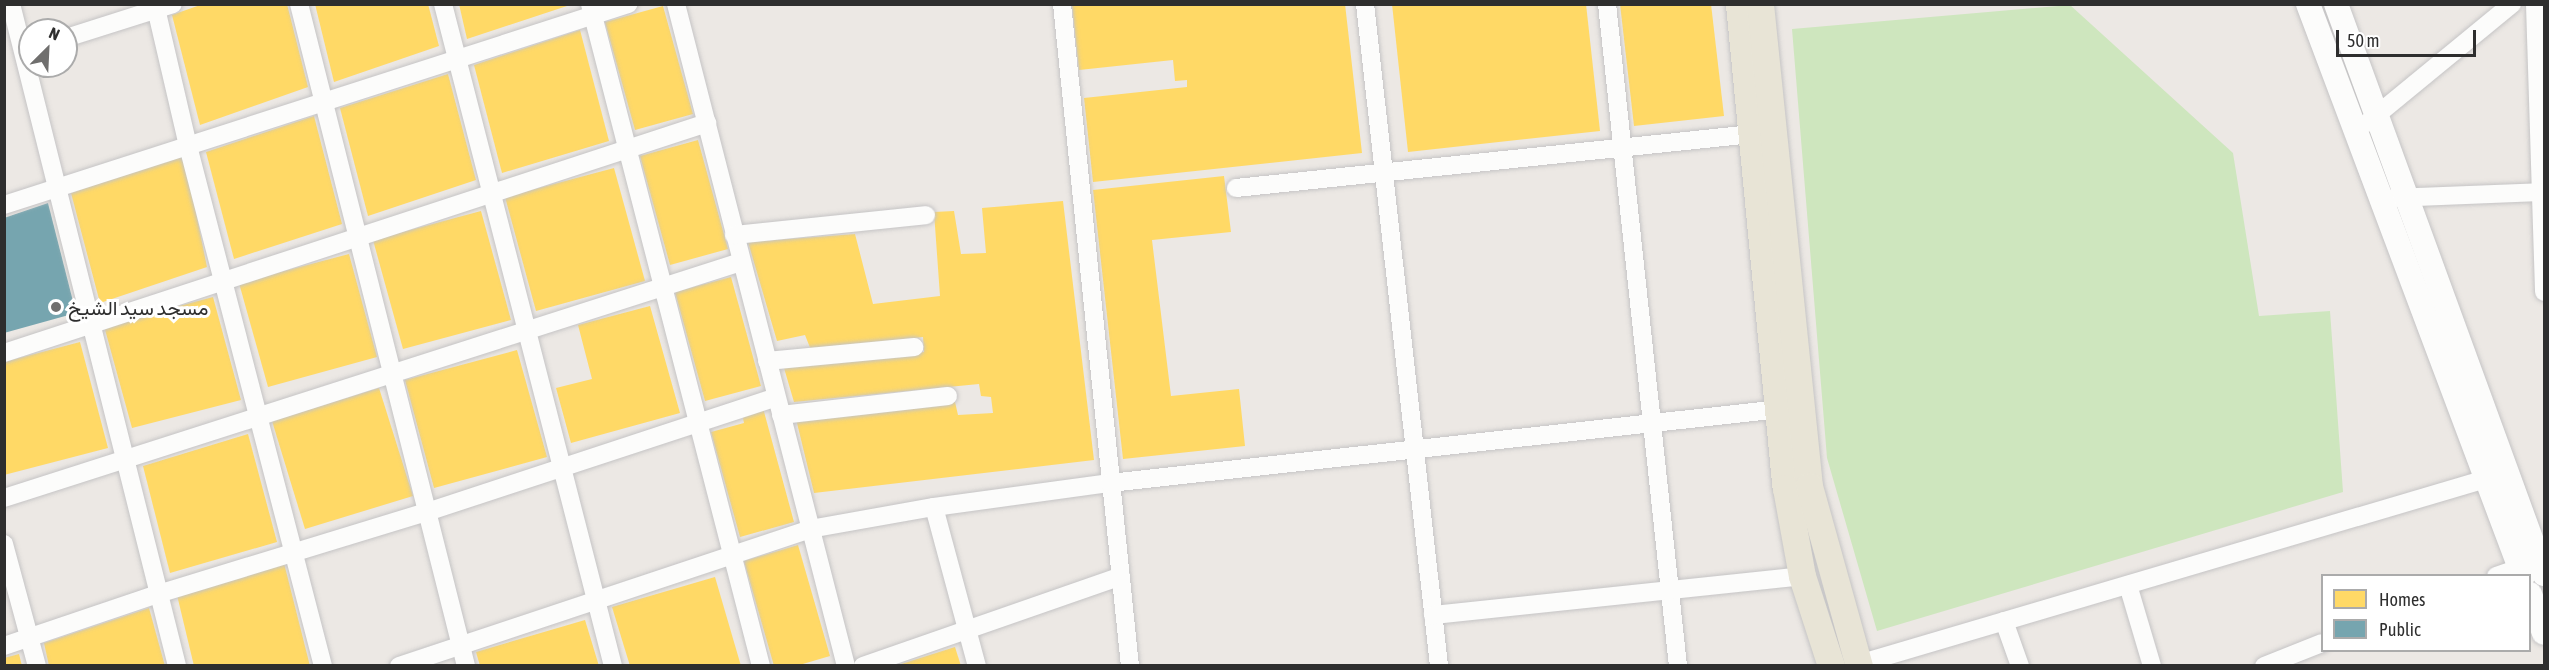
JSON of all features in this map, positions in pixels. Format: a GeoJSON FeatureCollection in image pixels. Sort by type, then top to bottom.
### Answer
{"type":"FeatureCollection","features":[{"type":"Feature","properties":{"kind":"main road"},"geometry":{"type":"LineString","coordinates":[[1739,4],[1752,134],[1790,408],[1809,486],[1859,665]]}},
{"type":"Feature","properties":{"kind":"main road"},"geometry":{"type":"LineString","coordinates":[[1760,4],[1790,408],[1786,488],[1802,576],[1831,666]]}},
{"type":"Feature","properties":{"kind":"main road"},"geometry":{"type":"LineString","coordinates":[[2308,4],[2486,479],[2534,565]]}},
{"type":"Feature","properties":{"kind":"main road"},"geometry":{"type":"LineString","coordinates":[[2336,4],[2534,565]]}},
{"type":"Feature","properties":{"kind":"main road"},"geometry":{"type":"LineString","coordinates":[[2531,599],[2544,633]]}},
{"type":"Feature","properties":{"kind":"street"},"geometry":{"type":"LineString","coordinates":[[11,4],[18,47]]}},
{"type":"Feature","properties":{"kind":"street"},"geometry":{"type":"LineString","coordinates":[[299,4],[466,666]]}},
{"type":"Feature","properties":{"kind":"street"},"geometry":{"type":"LineString","coordinates":[[443,4],[613,666]]}},
{"type":"Feature","properties":{"kind":"street"},"geometry":{"type":"LineString","coordinates":[[4,205],[457,58],[591,10],[628,4]]}},
{"type":"Feature","properties":{"kind":"street"},"geometry":{"type":"LineString","coordinates":[[676,4],[846,666]]}},
{"type":"Feature","properties":{"kind":"street"},"geometry":{"type":"LineString","coordinates":[[1062,4],[1110,483],[1131,666]]}},
{"type":"Feature","properties":{"kind":"street"},"geometry":{"type":"LineString","coordinates":[[1365,4],[1413,452],[1439,666]]}},
{"type":"Feature","properties":{"kind":"street"},"geometry":{"type":"LineString","coordinates":[[1607,4],[1654,423],[1678,666]]}},
{"type":"Feature","properties":{"kind":"street"},"geometry":{"type":"LineString","coordinates":[[2355,129],[2377,118],[2512,4]]}},
{"type":"Feature","properties":{"kind":"street"},"geometry":{"type":"LineString","coordinates":[[2535,4],[2543,192],[2544,292]]}},
{"type":"Feature","properties":{"kind":"street"},"geometry":{"type":"LineString","coordinates":[[78,34],[162,6],[188,146],[291,553],[323,666]]}},
{"type":"Feature","properties":{"kind":"street"},"geometry":{"type":"LineString","coordinates":[[591,10],[696,423],[761,666]]}},
{"type":"Feature","properties":{"kind":"street"},"geometry":{"type":"LineString","coordinates":[[26,78],[56,188],[177,666]]}},
{"type":"Feature","properties":{"kind":"street"},"geometry":{"type":"LineString","coordinates":[[4,353],[707,123]]}},
{"type":"Feature","properties":{"kind":"street"},"geometry":{"type":"LineString","coordinates":[[1236,188],[1383,176],[1752,134]]}},
{"type":"Feature","properties":{"kind":"street"},"geometry":{"type":"LineString","coordinates":[[2382,201],[2405,195],[2543,192]]}},
{"type":"Feature","properties":{"kind":"street"},"geometry":{"type":"LineString","coordinates":[[734,235],[926,215]]}},
{"type":"Feature","properties":{"kind":"street"},"geometry":{"type":"LineString","coordinates":[[4,498],[661,285],[741,262]]}},
{"type":"Feature","properties":{"kind":"street"},"geometry":{"type":"LineString","coordinates":[[767,361],[914,347]]}},
{"type":"Feature","properties":{"kind":"street"},"geometry":{"type":"LineString","coordinates":[[4,646],[158,594],[427,512],[696,423],[778,406],[948,396]]}},
{"type":"Feature","properties":{"kind":"street"},"geometry":{"type":"LineString","coordinates":[[399,666],[732,557],[810,529],[934,507],[1110,483],[1413,452],[1790,408]]}},
{"type":"Feature","properties":{"kind":"street"},"geometry":{"type":"LineString","coordinates":[[1859,665],[2486,479]]}},
{"type":"Feature","properties":{"kind":"street"},"geometry":{"type":"LineString","coordinates":[[934,507],[977,666]]}},
{"type":"Feature","properties":{"kind":"street"},"geometry":{"type":"LineString","coordinates":[[4,544],[37,666]]}},
{"type":"Feature","properties":{"kind":"street"},"geometry":{"type":"LineString","coordinates":[[2503,574],[2534,565]]}},
{"type":"Feature","properties":{"kind":"street"},"geometry":{"type":"LineString","coordinates":[[863,666],[1121,576]]}},
{"type":"Feature","properties":{"kind":"street"},"geometry":{"type":"LineString","coordinates":[[1433,615],[1802,576]]}},
{"type":"Feature","properties":{"kind":"street"},"geometry":{"type":"LineString","coordinates":[[2128,585],[2152,666]]}},
{"type":"Feature","properties":{"kind":"street"},"geometry":{"type":"LineString","coordinates":[[2004,621],[2020,666]]}},
{"type":"Feature","properties":{"kind":"street"},"geometry":{"type":"LineString","coordinates":[[2264,666],[2321,643]]}},
{"type":"Feature","properties":{"kind":"green space"},"geometry":{"type":"Polygon","coordinates":[[[2070,5],[2233,153],[2259,316],[2330,311],[2343,492],[1877,631],[1827,458],[1792,29],[2070,5]]]}},
{"type":"Feature","properties":{"kind":"building: Homes"},"geometry":{"type":"Polygon","coordinates":[[[203,4],[287,4],[308,87],[200,125],[172,15],[203,4]]]}},
{"type":"Feature","properties":{"kind":"building: Homes"},"geometry":{"type":"Polygon","coordinates":[[[315,4],[428,4],[439,46],[334,82],[315,4]]]}},
{"type":"Feature","properties":{"kind":"building: Homes"},"geometry":{"type":"Polygon","coordinates":[[[459,4],[570,4],[570,5],[467,39],[459,4]]]}},
{"type":"Feature","properties":{"kind":"building: Homes"},"geometry":{"type":"Polygon","coordinates":[[[1072,4],[1345,4],[1362,153],[1093,182],[1084,98],[1187,87],[1187,80],[1175,81],[1173,60],[1079,70],[1072,4]]]}},
{"type":"Feature","properties":{"kind":"building: Homes"},"geometry":{"type":"Polygon","coordinates":[[[1392,4],[1586,4],[1600,131],[1408,152],[1392,4]]]}},
{"type":"Feature","properties":{"kind":"building: Homes"},"geometry":{"type":"Polygon","coordinates":[[[1620,4],[1711,4],[1724,116],[1634,126],[1620,4]]]}},
{"type":"Feature","properties":{"kind":"building: Homes"},"geometry":{"type":"Polygon","coordinates":[[[663,6],[693,114],[635,130],[605,22],[663,6]]]}},
{"type":"Feature","properties":{"kind":"building: Homes"},"geometry":{"type":"Polygon","coordinates":[[[580,30],[609,141],[502,173],[474,65],[580,30]]]}},
{"type":"Feature","properties":{"kind":"building: Homes"},"geometry":{"type":"Polygon","coordinates":[[[448,74],[476,180],[368,216],[340,108],[448,74]]]}},
{"type":"Feature","properties":{"kind":"building: Homes"},"geometry":{"type":"Polygon","coordinates":[[[314,116],[342,224],[234,259],[206,152],[314,116]]]}},
{"type":"Feature","properties":{"kind":"building: Homes"},"geometry":{"type":"Polygon","coordinates":[[[698,140],[728,249],[670,265],[640,156],[698,140]]]}},
{"type":"Feature","properties":{"kind":"building: Homes"},"geometry":{"type":"Polygon","coordinates":[[[184,153],[207,267],[100,303],[71,193],[184,153]]]}},
{"type":"Feature","properties":{"kind":"building: Homes"},"geometry":{"type":"Polygon","coordinates":[[[614,168],[645,281],[536,311],[505,197],[614,168]]]}},
{"type":"Feature","properties":{"kind":"building: Homes"},"geometry":{"type":"Polygon","coordinates":[[[1224,176],[1231,232],[1152,240],[1171,396],[1239,389],[1245,446],[1123,459],[1093,190],[1224,176]]]}},
{"type":"Feature","properties":{"kind":"building: Homes"},"geometry":{"type":"Polygon","coordinates":[[[1063,201],[1094,460],[814,493],[796,419],[955,402],[958,415],[993,413],[991,397],[981,396],[979,384],[794,402],[784,368],[924,352],[923,337],[811,350],[805,335],[777,341],[748,242],[855,234],[873,304],[940,296],[934,212],[954,211],[961,254],[986,253],[982,208],[1063,201]]]}},
{"type":"Feature","properties":{"kind":"building: Homes"},"geometry":{"type":"Polygon","coordinates":[[[481,211],[511,320],[403,349],[373,240],[481,211]]]}},
{"type":"Feature","properties":{"kind":"building: Homes"},"geometry":{"type":"Polygon","coordinates":[[[349,254],[377,357],[268,387],[239,283],[349,254]]]}},
{"type":"Feature","properties":{"kind":"building: Homes"},"geometry":{"type":"Polygon","coordinates":[[[731,277],[761,386],[705,401],[675,292],[731,277]]]}},
{"type":"Feature","properties":{"kind":"building: Homes"},"geometry":{"type":"Polygon","coordinates":[[[213,297],[241,400],[132,428],[104,326],[213,297]]]}},
{"type":"Feature","properties":{"kind":"building: Homes"},"geometry":{"type":"Polygon","coordinates":[[[650,306],[680,413],[571,443],[556,388],[592,379],[578,325],[650,306]]]}},
{"type":"Feature","properties":{"kind":"building: Homes"},"geometry":{"type":"Polygon","coordinates":[[[80,342],[108,448],[4,475],[4,362],[80,342]]]}},
{"type":"Feature","properties":{"kind":"building: Homes"},"geometry":{"type":"Polygon","coordinates":[[[517,350],[547,457],[434,488],[405,380],[517,350]]]}},
{"type":"Feature","properties":{"kind":"building: Homes"},"geometry":{"type":"Polygon","coordinates":[[[379,388],[413,496],[305,529],[272,421],[379,388]]]}},
{"type":"Feature","properties":{"kind":"building: Homes"},"geometry":{"type":"Polygon","coordinates":[[[763,408],[794,522],[740,537],[711,432],[744,423],[742,414],[763,408]]]}},
{"type":"Feature","properties":{"kind":"building: Homes"},"geometry":{"type":"Polygon","coordinates":[[[248,434],[277,542],[170,573],[143,466],[248,434]]]}},
{"type":"Feature","properties":{"kind":"building: Homes"},"geometry":{"type":"Polygon","coordinates":[[[798,545],[830,656],[796,666],[774,666],[744,561],[798,545]]]}},
{"type":"Feature","properties":{"kind":"building: Homes"},"geometry":{"type":"Polygon","coordinates":[[[284,563],[310,666],[194,666],[177,595],[284,563]]]}},
{"type":"Feature","properties":{"kind":"building: Homes"},"geometry":{"type":"Polygon","coordinates":[[[715,577],[741,666],[630,666],[612,607],[715,577]]]}},
{"type":"Feature","properties":{"kind":"building: Homes"},"geometry":{"type":"Polygon","coordinates":[[[149,608],[165,666],[49,666],[44,643],[149,608]]]}},
{"type":"Feature","properties":{"kind":"building: Homes"},"geometry":{"type":"Polygon","coordinates":[[[585,620],[599,666],[480,666],[476,652],[585,620]]]}},
{"type":"Feature","properties":{"kind":"building: Homes"},"geometry":{"type":"Polygon","coordinates":[[[955,647],[961,666],[898,666],[898,665],[955,647]]]}},
{"type":"Feature","properties":{"kind":"building: Homes"},"geometry":{"type":"Polygon","coordinates":[[[19,654],[22,666],[4,666],[4,658],[19,654]]]}},
{"type":"Feature","properties":{"kind":"building: Public"},"geometry":{"type":"Polygon","coordinates":[[[48,203],[76,313],[4,333],[4,218],[48,203]]]}},
{"type":"Feature","properties":{"kind":"place","name":"مسجد سيد الشيخ"},"geometry":{"type":"Point","coordinates":[56,307]}}]}
